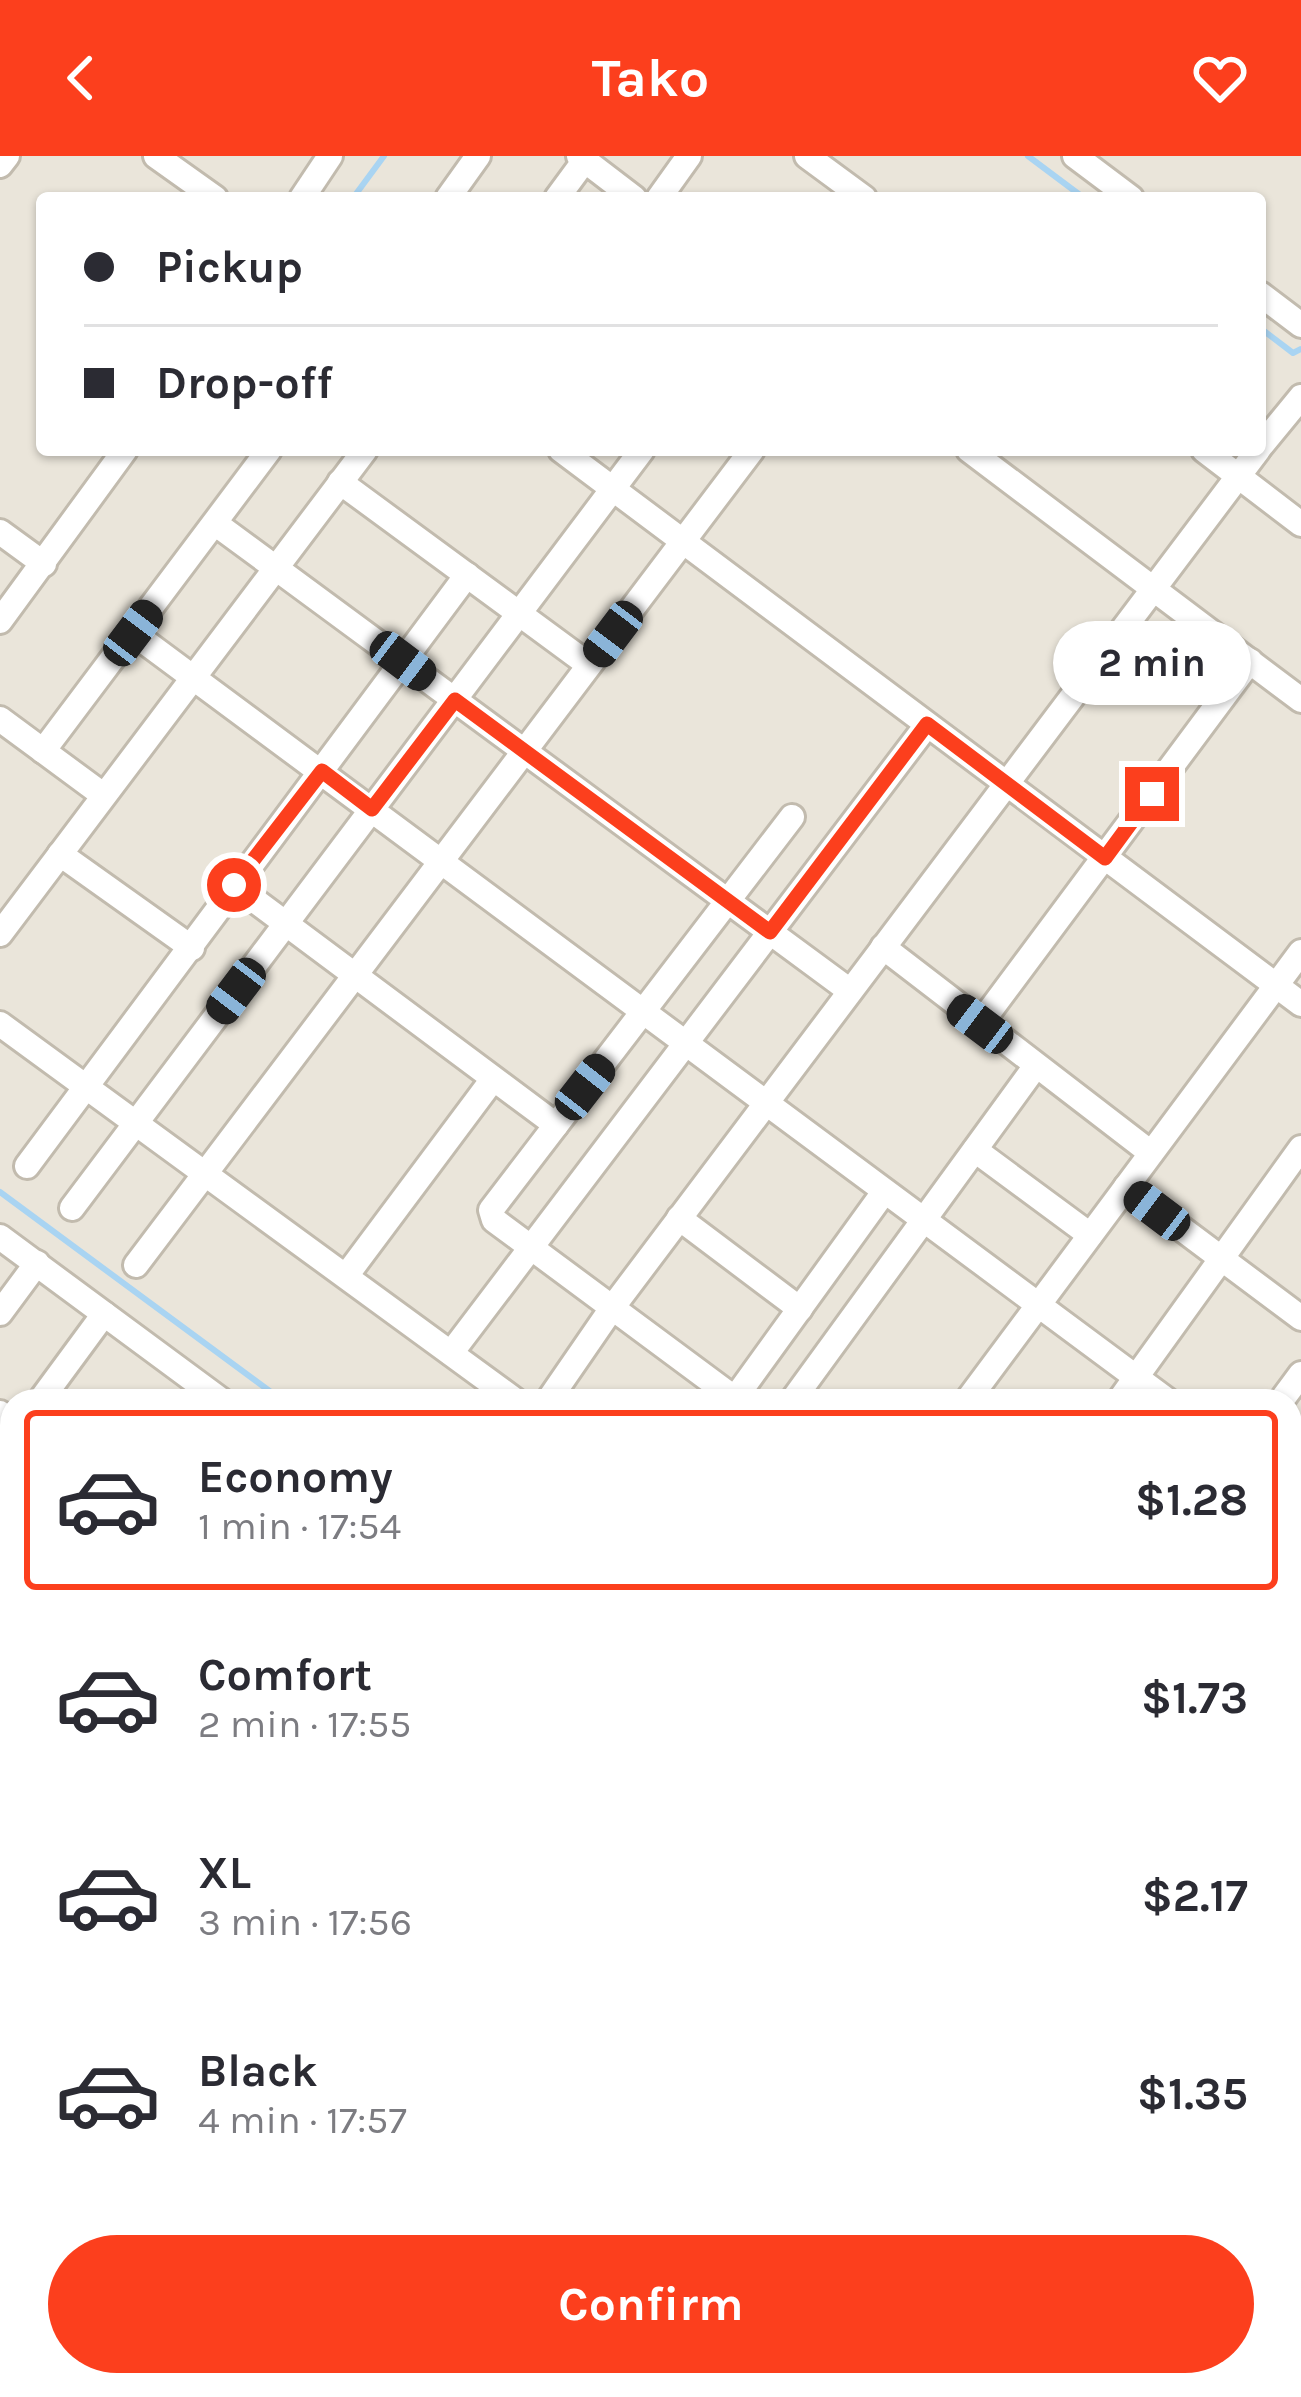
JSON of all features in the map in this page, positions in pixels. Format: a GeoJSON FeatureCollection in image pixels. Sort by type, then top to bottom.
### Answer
{"type":"FeatureCollection","features":[{"type":"Feature","properties":{"kind":"street"},"geometry":{"type":"LineString","coordinates":[[0,165],[7,156]]}},
{"type":"Feature","properties":{"kind":"street"},"geometry":{"type":"LineString","coordinates":[[306,192],[330,156]]}},
{"type":"Feature","properties":{"kind":"street"},"geometry":{"type":"LineString","coordinates":[[452,192],[478,156]]}},
{"type":"Feature","properties":{"kind":"street"},"geometry":{"type":"LineString","coordinates":[[663,192],[689,156]]}},
{"type":"Feature","properties":{"kind":"street"},"geometry":{"type":"LineString","coordinates":[[807,156],[856,192]]}},
{"type":"Feature","properties":{"kind":"street"},"geometry":{"type":"LineString","coordinates":[[1075,156],[1123,192]]}},
{"type":"Feature","properties":{"kind":"street"},"geometry":{"type":"LineString","coordinates":[[561,192],[582,158],[626,192]]}},
{"type":"Feature","properties":{"kind":"street"},"geometry":{"type":"LineString","coordinates":[[170,160],[208,192]]}},
{"type":"Feature","properties":{"kind":"street"},"geometry":{"type":"LineString","coordinates":[[1266,299],[1301,325]]}},
{"type":"Feature","properties":{"kind":"street"},"geometry":{"type":"LineString","coordinates":[[1266,440],[1301,397]]}},
{"type":"Feature","properties":{"kind":"street"},"geometry":{"type":"LineString","coordinates":[[0,621],[121,456]]}},
{"type":"Feature","properties":{"kind":"street"},"geometry":{"type":"LineString","coordinates":[[43,751],[264,456]]}},
{"type":"Feature","properties":{"kind":"street"},"geometry":{"type":"LineString","coordinates":[[0,934],[273,565],[360,456]]}},
{"type":"Feature","properties":{"kind":"street"},"geometry":{"type":"LineString","coordinates":[[569,456],[1301,1004]]}},
{"type":"Feature","properties":{"kind":"street"},"geometry":{"type":"LineString","coordinates":[[72,1208],[638,456]]}},
{"type":"Feature","properties":{"kind":"street"},"geometry":{"type":"LineString","coordinates":[[136,1265],[748,456]]}},
{"type":"Feature","properties":{"kind":"street"},"geometry":{"type":"LineString","coordinates":[[977,456],[1301,700]]}},
{"type":"Feature","properties":{"kind":"street"},"geometry":{"type":"LineString","coordinates":[[1212,456],[1301,524]]}},
{"type":"Feature","properties":{"kind":"street"},"geometry":{"type":"LineString","coordinates":[[556,1389],[679,1218],[1253,456]]}},
{"type":"Feature","properties":{"kind":"street"},"geometry":{"type":"LineString","coordinates":[[340,482],[589,665]]}},
{"type":"Feature","properties":{"kind":"street"},"geometry":{"type":"LineString","coordinates":[[216,524],[850,991]]}},
{"type":"Feature","properties":{"kind":"street"},"geometry":{"type":"LineString","coordinates":[[0,532],[44,564]]}},
{"type":"Feature","properties":{"kind":"street"},"geometry":{"type":"LineString","coordinates":[[27,1166],[467,574]]}},
{"type":"Feature","properties":{"kind":"street"},"geometry":{"type":"LineString","coordinates":[[133,633],[1151,1389]]}},
{"type":"Feature","properties":{"kind":"street"},"geometry":{"type":"LineString","coordinates":[[980,1024],[1250,661]]}},
{"type":"Feature","properties":{"kind":"street"},"geometry":{"type":"LineString","coordinates":[[0,719],[104,794]]}},
{"type":"Feature","properties":{"kind":"street"},"geometry":{"type":"LineString","coordinates":[[451,1353],[927,724]]}},
{"type":"Feature","properties":{"kind":"street"},"geometry":{"type":"LineString","coordinates":[[720,1389],[494,1220],[491,1210],[792,817]]}},
{"type":"Feature","properties":{"kind":"street"},"geometry":{"type":"LineString","coordinates":[[60,854],[192,948]]}},
{"type":"Feature","properties":{"kind":"street"},"geometry":{"type":"LineString","coordinates":[[234,885],[556,1125]]}},
{"type":"Feature","properties":{"kind":"street"},"geometry":{"type":"LineString","coordinates":[[883,947],[1151,1153]]}},
{"type":"Feature","properties":{"kind":"street"},"geometry":{"type":"LineString","coordinates":[[977,1389],[1301,952]]}},
{"type":"Feature","properties":{"kind":"street"},"geometry":{"type":"LineString","coordinates":[[0,1024],[500,1389]]}},
{"type":"Feature","properties":{"kind":"street"},"geometry":{"type":"LineString","coordinates":[[801,1389],[1035,1066]]}},
{"type":"Feature","properties":{"kind":"street"},"geometry":{"type":"LineString","coordinates":[[346,1276],[493,1078]]}},
{"type":"Feature","properties":{"kind":"street"},"geometry":{"type":"LineString","coordinates":[[1127,1389],[1301,1148]]}},
{"type":"Feature","properties":{"kind":"street"},"geometry":{"type":"LineString","coordinates":[[975,1150],[1090,1235]]}},
{"type":"Feature","properties":{"kind":"street"},"geometry":{"type":"LineString","coordinates":[[1126,1187],[1301,1318]]}},
{"type":"Feature","properties":{"kind":"street"},"geometry":{"type":"LineString","coordinates":[[743,1389],[884,1192]]}},
{"type":"Feature","properties":{"kind":"street"},"geometry":{"type":"LineString","coordinates":[[679,1218],[800,1309]]}},
{"type":"Feature","properties":{"kind":"street"},"geometry":{"type":"LineString","coordinates":[[0,1237],[206,1389]]}},
{"type":"Feature","properties":{"kind":"street"},"geometry":{"type":"LineString","coordinates":[[0,1313],[37,1264]]}},
{"type":"Feature","properties":{"kind":"street"},"geometry":{"type":"LineString","coordinates":[[49,1389],[104,1314]]}},
{"type":"Feature","properties":{"kind":"shaded area"},"geometry":{"type":"Polygon","coordinates":[[[0,156],[1301,156],[1301,1389],[0,1389],[0,156]]]}},
{"type":"Feature","properties":{"kind":"waterway"},"geometry":{"type":"LineString","coordinates":[[357,192],[384,156]]}},
{"type":"Feature","properties":{"kind":"waterway"},"geometry":{"type":"LineString","coordinates":[[1028,156],[1076,192]]}},
{"type":"Feature","properties":{"kind":"waterway"},"geometry":{"type":"LineString","coordinates":[[1266,333],[1293,353],[1301,349]]}},
{"type":"Feature","properties":{"kind":"waterway"},"geometry":{"type":"LineString","coordinates":[[0,1192],[267,1389]]}},
{"type":"Feature","properties":{"kind":"route"},"geometry":{"type":"LineString","coordinates":[[234,885],[322,771],[372,809],[455,700],[770,932],[927,724],[1105,858],[1152,794]]}}]}
